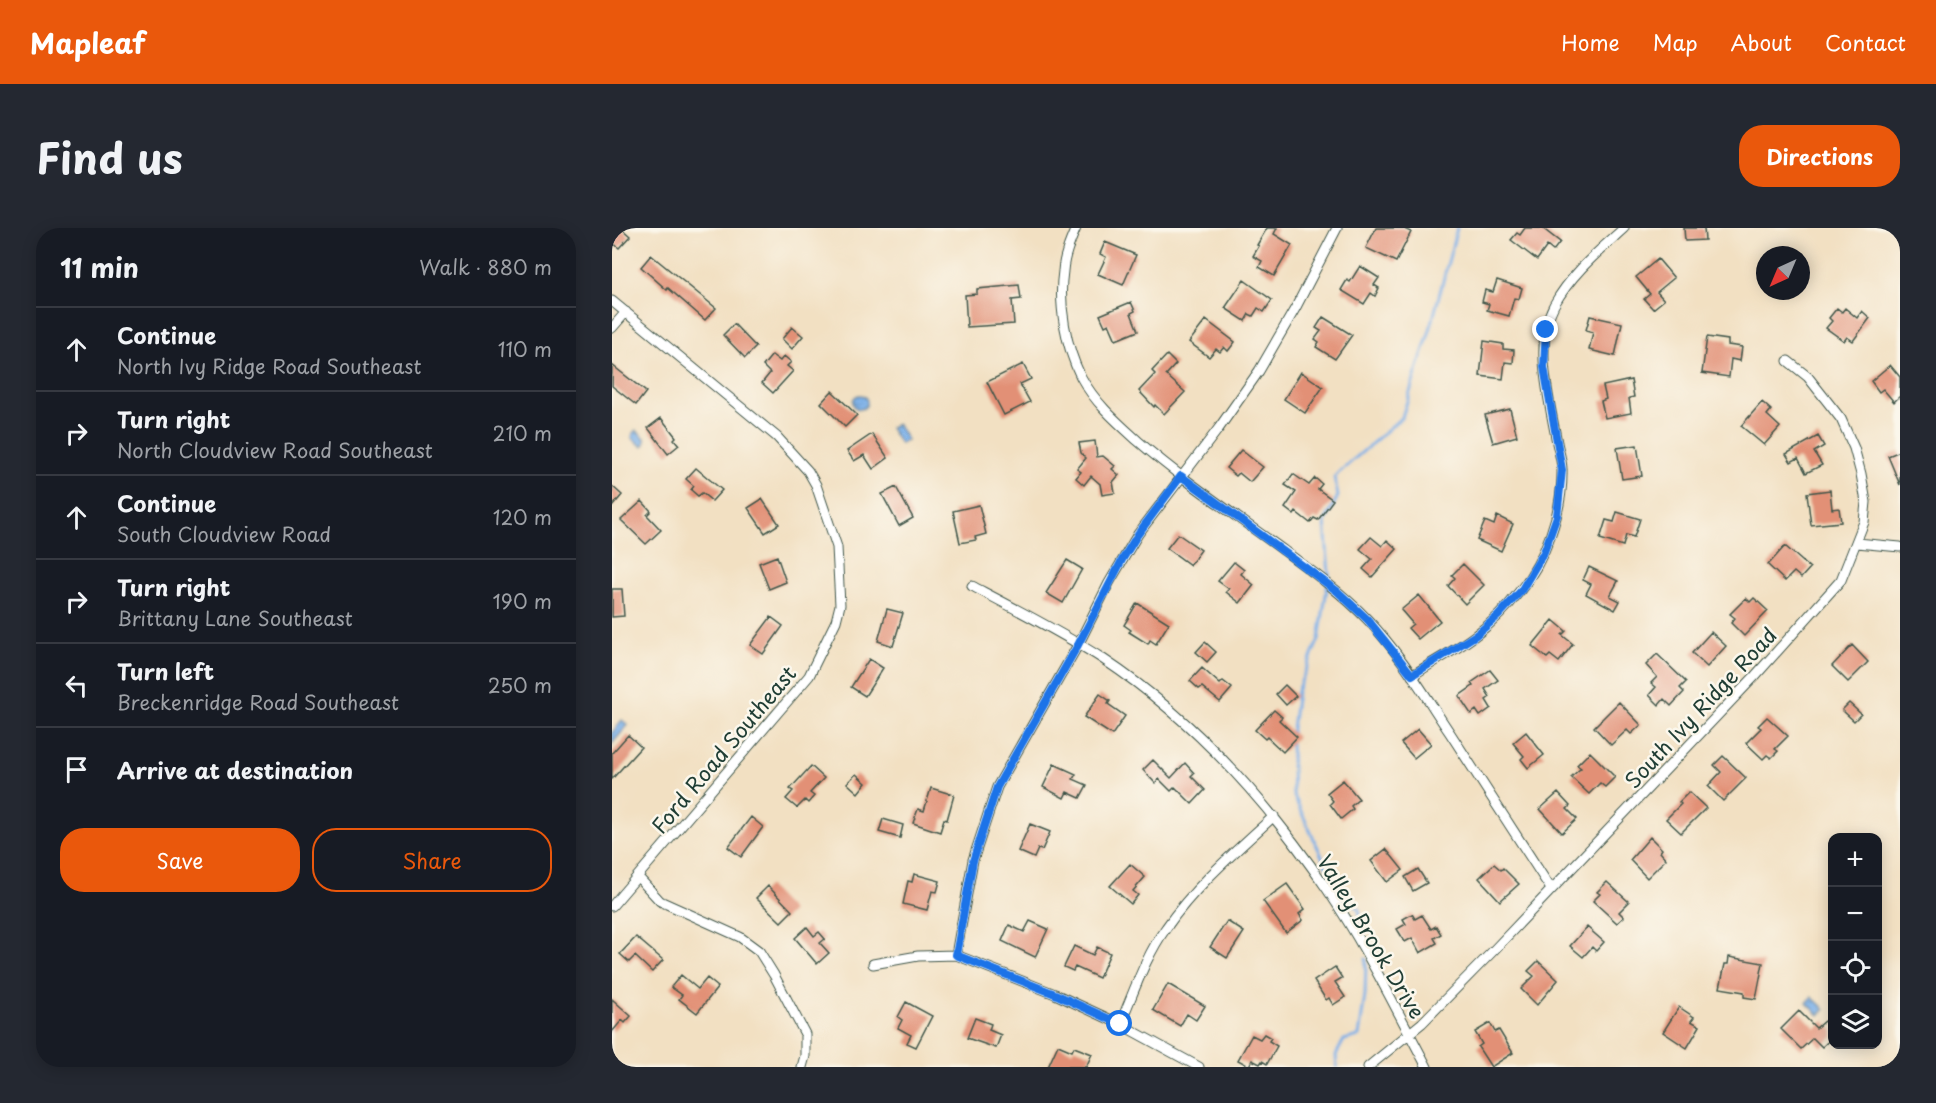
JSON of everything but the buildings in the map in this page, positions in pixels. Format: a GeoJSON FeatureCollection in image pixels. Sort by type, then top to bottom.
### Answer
{"type":"FeatureCollection","features":[{"type":"Feature","properties":{"kind":"street"},"geometry":{"type":"LineString","coordinates":[[1076,228],[1063,271],[1062,292],[1067,337],[1082,378],[1103,408],[1156,457],[1337,591],[1368,620],[1412,675],[1551,889]]}},
{"type":"Feature","properties":{"kind":"street"},"geometry":{"type":"LineString","coordinates":[[956,955],[973,861],[997,787],[1138,534],[1219,428],[1259,371],[1296,307],[1337,228]]}},
{"type":"Feature","properties":{"kind":"street"},"geometry":{"type":"LineString","coordinates":[[1412,675],[1476,635],[1498,616],[1521,591],[1544,552],[1557,516],[1562,470],[1544,367],[1546,330],[1554,306],[1568,285],[1587,262],[1624,228]]}},
{"type":"Feature","properties":{"kind":"street","name":"Ford Road Southeast"},"geometry":{"type":"LineString","coordinates":[[612,301],[777,437],[807,471],[816,485],[837,547],[840,586],[840,605],[836,621],[809,676],[612,906]]}},
{"type":"Feature","properties":{"kind":"street"},"geometry":{"type":"LineString","coordinates":[[612,328],[626,312]]}},
{"type":"Feature","properties":{"kind":"street","name":"South Ivy Ridge Road"},"geometry":{"type":"LineString","coordinates":[[1368,1067],[1410,1034],[1493,951],[1821,604],[1841,580],[1864,522],[1866,502],[1854,448],[1841,419],[1808,377],[1788,361]]}},
{"type":"Feature","properties":{"kind":"street"},"geometry":{"type":"LineString","coordinates":[[1857,543],[1900,547]]}},
{"type":"Feature","properties":{"kind":"street","name":"Valley Brook Drive"},"geometry":{"type":"LineString","coordinates":[[972,586],[1039,620],[1103,659],[1150,694],[1239,776],[1274,816],[1340,909],[1427,1067]]}},
{"type":"Feature","properties":{"kind":"street"},"geometry":{"type":"LineString","coordinates":[[1120,1024],[1165,929],[1223,864],[1274,816]]}},
{"type":"Feature","properties":{"kind":"street"},"geometry":{"type":"LineString","coordinates":[[638,877],[660,901],[740,937],[759,951],[805,1035],[805,1056],[802,1067]]}},
{"type":"Feature","properties":{"kind":"street"},"geometry":{"type":"LineString","coordinates":[[873,964],[918,956],[956,955],[1055,994],[1120,1024],[1198,1067]]}},
{"type":"Feature","properties":{"kind":"water"},"geometry":{"type":"Polygon","coordinates":[[[860,395],[865,397],[867,402],[865,407],[860,409],[855,407],[853,402],[855,397],[860,395]]]}},
{"type":"Feature","properties":{"kind":"water"},"geometry":{"type":"Polygon","coordinates":[[[897,424],[907,440],[900,444],[890,428],[897,424]]]}},
{"type":"Feature","properties":{"kind":"water"},"geometry":{"type":"Polygon","coordinates":[[[636,430],[645,438],[645,444],[642,446],[632,438],[636,430]]]}},
{"type":"Feature","properties":{"kind":"water"},"geometry":{"type":"Polygon","coordinates":[[[622,720],[628,725],[612,744],[612,733],[622,720]]]}},
{"type":"Feature","properties":{"kind":"water"},"geometry":{"type":"Polygon","coordinates":[[[1812,997],[1825,1009],[1819,1015],[1807,1003],[1812,997]]]}},
{"type":"Feature","properties":{"kind":"waterway"},"geometry":{"type":"LineString","coordinates":[[1291,736],[1297,691],[1319,639],[1329,575],[1325,522],[1338,496],[1334,477],[1402,417],[1430,330],[1457,228]]}},
{"type":"Feature","properties":{"kind":"waterway"},"geometry":{"type":"LineString","coordinates":[[1291,743],[1293,794],[1338,891],[1359,909],[1364,944]]}},
{"type":"Feature","properties":{"kind":"waterway"},"geometry":{"type":"LineString","coordinates":[[1337,1067],[1336,1055],[1344,1040],[1359,1036],[1365,995],[1366,959]]}},
{"type":"Feature","properties":{"kind":"route"},"geometry":{"type":"LineString","coordinates":[[1120,1024],[1055,994],[956,955],[973,861],[997,787],[1138,534],[1181,476],[1337,591],[1368,620],[1412,675],[1476,635],[1498,616],[1521,591],[1544,552],[1557,516],[1562,470],[1544,367],[1546,330]]}}]}
